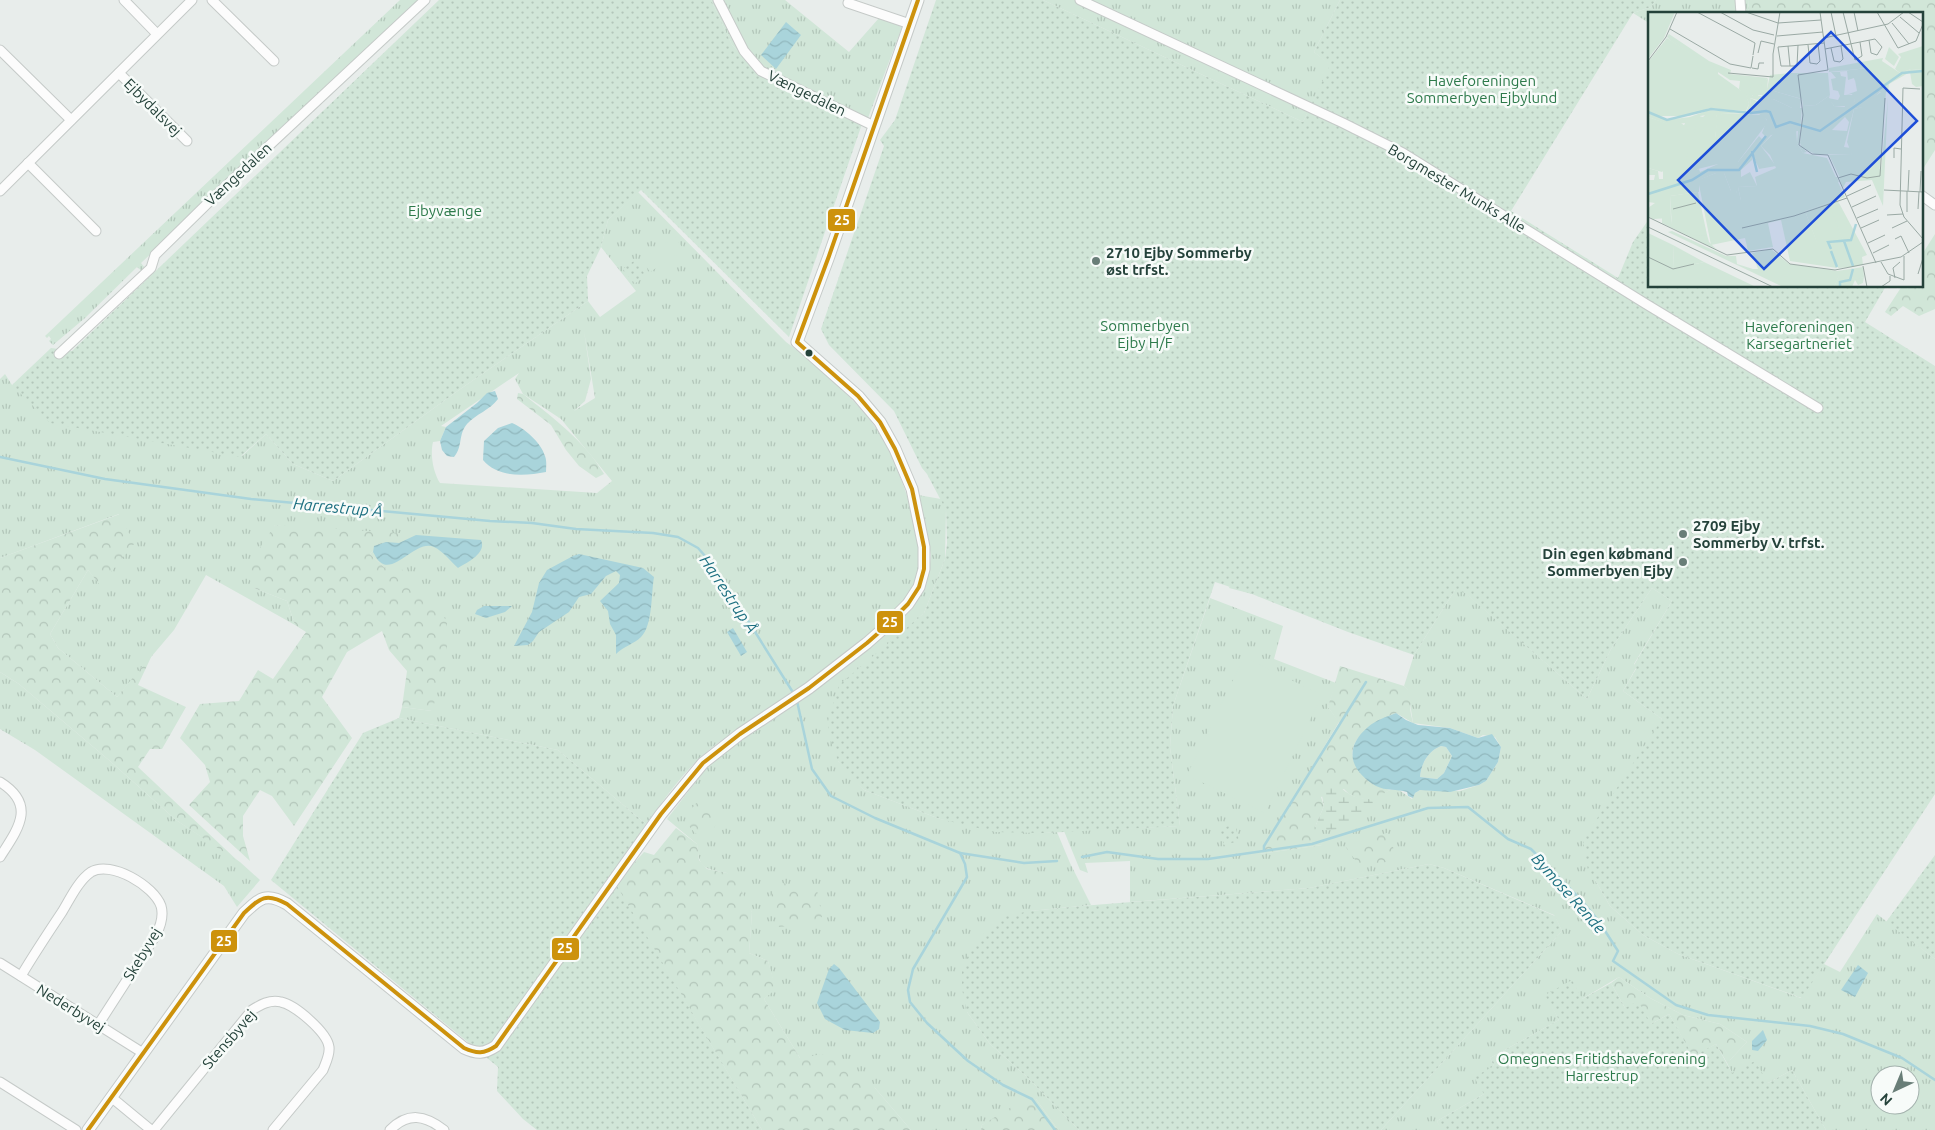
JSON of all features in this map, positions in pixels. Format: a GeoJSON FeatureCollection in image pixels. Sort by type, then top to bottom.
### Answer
{"type":"FeatureCollection","features":[{"type":"Feature","properties":{"kind":"street"},"geometry":{"type":"LineString","coordinates":[[124,0],[157,34]]}},
{"type":"Feature","properties":{"kind":"street","name":"Ejbydalsvej"},"geometry":{"type":"LineString","coordinates":[[0,191],[192,0]]}},
{"type":"Feature","properties":{"kind":"street"},"geometry":{"type":"LineString","coordinates":[[212,0],[274,61]]}},
{"type":"Feature","properties":{"kind":"street","name":"Vængedalen"},"geometry":{"type":"LineString","coordinates":[[59,354],[151,268],[155,255],[212,198],[425,0]]}},
{"type":"Feature","properties":{"kind":"street","name":"Vængedalen"},"geometry":{"type":"LineString","coordinates":[[718,0],[744,51],[761,71],[874,126]]}},
{"type":"Feature","properties":{"kind":"street"},"geometry":{"type":"LineString","coordinates":[[88,1130],[244,913],[256,902],[267,897],[276,898],[287,904],[464,1048],[475,1053],[486,1053],[501,1041],[628,860],[686,783],[719,749],[809,688],[884,628],[908,604],[919,587],[924,569],[924,547],[912,489],[895,449],[880,422],[858,396],[797,342],[918,0]]}},
{"type":"Feature","properties":{"kind":"street","name":"Borgmester Munks Alle"},"geometry":{"type":"LineString","coordinates":[[1080,0],[1343,122],[1403,153],[1818,408]]}},
{"type":"Feature","properties":{"kind":"street"},"geometry":{"type":"LineString","coordinates":[[848,3],[910,24]]}},
{"type":"Feature","properties":{"kind":"street"},"geometry":{"type":"LineString","coordinates":[[0,50],[71,120]]}},
{"type":"Feature","properties":{"kind":"street","name":"Ejbydalsvej"},"geometry":{"type":"LineString","coordinates":[[119,73],[187,141]]}},
{"type":"Feature","properties":{"kind":"street"},"geometry":{"type":"LineString","coordinates":[[28,163],[96,231]]}},
{"type":"Feature","properties":{"kind":"street"},"geometry":{"type":"LineString","coordinates":[[1922,196],[1935,204]]}},
{"type":"Feature","properties":{"kind":"street"},"geometry":{"type":"LineString","coordinates":[[0,782],[10,788],[16,796],[22,814],[20,826],[0,857]]}},
{"type":"Feature","properties":{"kind":"street","name":"Skebyvej"},"geometry":{"type":"LineString","coordinates":[[21,976],[87,875],[101,869],[113,869],[138,882],[154,894],[158,900],[162,921],[156,935],[98,1026]]}},
{"type":"Feature","properties":{"kind":"street","name":"Nederbyvej"},"geometry":{"type":"LineString","coordinates":[[0,963],[143,1053]]}},
{"type":"Feature","properties":{"kind":"street","name":"Stensbyvej"},"geometry":{"type":"LineString","coordinates":[[153,1130],[252,1010],[261,1004],[280,1002],[291,1006],[320,1030],[326,1038],[329,1047],[328,1058],[323,1070],[273,1130]]}},
{"type":"Feature","properties":{"kind":"street"},"geometry":{"type":"LineString","coordinates":[[0,1082],[76,1130]]}},
{"type":"Feature","properties":{"kind":"street"},"geometry":{"type":"LineString","coordinates":[[111,1097],[153,1130]]}},
{"type":"Feature","properties":{"kind":"street"},"geometry":{"type":"LineString","coordinates":[[390,1130],[400,1121],[419,1117],[432,1120],[444,1130]]}},
{"type":"Feature","properties":{"kind":"green space"},"geometry":{"type":"Polygon","coordinates":[[[400,0],[420,0],[141,263],[145,268],[142,271],[137,267],[85,318],[53,345],[49,341],[51,339],[49,336],[47,338],[45,336],[400,0]]]}},
{"type":"Feature","properties":{"kind":"green space","name":"Ejbyvænge"},"geometry":{"type":"Polygon","coordinates":[[[439,0],[711,0],[732,45],[757,71],[864,118],[789,337],[641,190],[608,220],[601,247],[587,276],[588,301],[459,390],[333,481],[293,464],[266,434],[240,457],[50,423],[12,385],[51,348],[72,351],[439,0]]]}},
{"type":"Feature","properties":{"kind":"green space"},"geometry":{"type":"Polygon","coordinates":[[[711,0],[785,0],[849,52],[879,18],[902,27],[868,118],[864,118],[757,71],[732,45],[711,0]]]}},
{"type":"Feature","properties":{"kind":"green space","name":"Sommerbyen Ejby H/F"},"geometry":{"type":"Polygon","coordinates":[[[936,0],[1043,0],[1303,122],[1330,65],[1314,52],[1340,0],[1656,0],[1651,7],[1633,13],[1511,211],[1618,278],[1633,242],[1648,220],[1648,288],[1885,288],[1865,322],[1935,366],[1935,794],[1802,998],[1678,954],[1643,935],[1610,906],[1595,880],[1589,877],[1583,840],[1662,719],[1623,691],[1636,669],[1634,665],[1672,601],[1652,588],[1611,649],[1587,699],[1465,593],[1455,590],[1414,655],[1215,582],[1173,706],[1170,747],[1180,826],[1044,833],[995,832],[940,819],[864,790],[838,761],[829,736],[828,721],[839,685],[924,613],[945,559],[947,543],[946,510],[922,468],[894,411],[829,345],[821,329],[884,146],[880,140],[895,120],[936,0]]]}},
{"type":"Feature","properties":{"kind":"green space"},"geometry":{"type":"Polygon","coordinates":[[[1043,0],[1340,0],[1314,52],[1331,65],[1303,122],[1043,0]]]}},
{"type":"Feature","properties":{"kind":"green space"},"geometry":{"type":"Polygon","coordinates":[[[1656,0],[1748,0],[1749,12],[1648,12],[1648,22],[1633,13],[1651,7],[1656,0]]]}},
{"type":"Feature","properties":{"kind":"green space"},"geometry":{"type":"Polygon","coordinates":[[[1748,0],[1935,0],[1935,150],[1922,170],[1922,12],[1749,12],[1748,0]]]}},
{"type":"Feature","properties":{"kind":"green space"},"geometry":{"type":"Polygon","coordinates":[[[638,192],[786,342],[847,394],[868,417],[880,434],[897,468],[913,518],[919,558],[916,581],[912,590],[893,614],[813,680],[734,731],[709,750],[683,776],[646,824],[558,750],[399,718],[402,707],[432,711],[385,568],[370,554],[380,543],[406,544],[275,525],[254,588],[287,601],[295,625],[206,575],[174,630],[117,697],[58,648],[50,634],[88,570],[100,584],[119,514],[0,558],[0,379],[5,374],[12,385],[242,456],[266,434],[293,464],[333,481],[459,390],[588,301],[600,317],[636,291],[601,247],[608,220],[638,192]],[[584,331],[591,379],[585,401],[574,411],[595,398],[584,331]],[[519,373],[441,426],[446,427],[440,441],[433,442],[432,452],[434,468],[440,483],[597,493],[612,481],[561,419],[523,394],[515,379],[519,373]]]}},
{"type":"Feature","properties":{"kind":"green space"},"geometry":{"type":"Polygon","coordinates":[[[1935,234],[1935,309],[1919,316],[1903,306],[1891,316],[1885,312],[1901,288],[1922,288],[1922,254],[1935,234]]]}},
{"type":"Feature","properties":{"kind":"green space"},"geometry":{"type":"Polygon","coordinates":[[[675,237],[684,250],[650,272],[641,259],[675,237]]]}},
{"type":"Feature","properties":{"kind":"green space"},"geometry":{"type":"Polygon","coordinates":[[[635,260],[646,276],[634,284],[623,269],[635,260]]]}},
{"type":"Feature","properties":{"kind":"green space"},"geometry":{"type":"Polygon","coordinates":[[[1174,339],[1587,699],[1611,649],[1652,588],[1672,601],[1634,664],[1636,668],[1623,691],[1662,719],[1595,880],[1610,906],[1643,935],[1678,954],[1801,998],[1824,964],[1840,972],[1877,914],[1935,959],[1935,1130],[1826,1130],[1792,1070],[1768,1083],[1732,1073],[1727,1063],[1747,1042],[1720,1024],[1683,1015],[1650,998],[1619,977],[1582,999],[1546,995],[1559,1020],[1490,1058],[1494,1066],[1484,1094],[1437,1121],[1442,1130],[1381,1130],[1562,931],[1554,915],[1444,868],[1429,864],[1309,888],[1130,902],[1130,861],[1085,863],[1088,873],[1080,870],[1064,831],[1180,826],[1170,747],[1173,706],[1210,598],[1283,626],[1274,659],[1336,683],[1328,707],[1339,722],[1260,854],[1322,845],[1315,827],[1390,790],[1399,790],[1412,799],[1415,793],[1420,790],[1460,791],[1479,785],[1486,781],[1498,762],[1501,747],[1495,737],[1483,735],[1478,738],[1450,728],[1413,723],[1408,690],[1404,686],[1414,655],[1455,590],[1252,594],[1229,588],[1264,515],[1174,339]]]}},
{"type":"Feature","properties":{"kind":"green space"},"geometry":{"type":"Polygon","coordinates":[[[518,393],[523,394],[578,440],[604,474],[596,478],[579,466],[566,450],[551,425],[517,399],[518,393]]]}},
{"type":"Feature","properties":{"kind":"green space"},"geometry":{"type":"Polygon","coordinates":[[[918,495],[941,499],[946,509],[945,559],[924,613],[889,644],[838,761],[864,790],[940,819],[1044,833],[1057,832],[1091,905],[1030,911],[967,1012],[990,1044],[1027,1077],[1079,1130],[1058,1130],[1036,1099],[982,1125],[981,1130],[911,1130],[875,1088],[800,1058],[764,999],[775,988],[768,961],[749,953],[752,912],[727,873],[704,866],[699,858],[697,844],[667,819],[708,766],[736,744],[802,700],[884,636],[912,609],[925,588],[931,555],[918,495]]]}},
{"type":"Feature","properties":{"kind":"green space"},"geometry":{"type":"Polygon","coordinates":[[[120,514],[134,544],[100,585],[88,570],[50,634],[58,648],[117,697],[153,653],[138,685],[186,707],[162,749],[150,749],[138,767],[240,863],[176,820],[19,684],[0,672],[0,558],[120,514]]]}},
{"type":"Feature","properties":{"kind":"green space"},"geometry":{"type":"Polygon","coordinates":[[[275,525],[414,534],[406,544],[380,543],[370,554],[385,568],[399,566],[447,621],[447,659],[432,711],[402,707],[407,671],[389,650],[382,631],[347,652],[322,697],[352,738],[294,826],[272,796],[260,790],[243,816],[243,836],[250,861],[189,805],[210,782],[205,765],[180,738],[200,704],[239,701],[258,670],[273,679],[306,632],[295,625],[287,601],[254,588],[245,570],[275,525]]]}},
{"type":"Feature","properties":{"kind":"green space"},"geometry":{"type":"Polygon","coordinates":[[[1244,657],[1322,695],[1265,813],[1187,775],[1244,657]]]}},
{"type":"Feature","properties":{"kind":"green space"},"geometry":{"type":"Polygon","coordinates":[[[1340,666],[1404,686],[1415,696],[1410,706],[1413,723],[1396,713],[1367,729],[1354,745],[1352,754],[1355,764],[1363,774],[1375,784],[1390,790],[1372,800],[1357,798],[1344,789],[1321,797],[1324,806],[1315,827],[1320,830],[1322,845],[1259,854],[1339,723],[1328,707],[1340,666]]]}},
{"type":"Feature","properties":{"kind":"green space"},"geometry":{"type":"Polygon","coordinates":[[[0,672],[19,684],[176,820],[240,862],[260,880],[237,907],[224,886],[35,750],[0,729],[0,672]]]}},
{"type":"Feature","properties":{"kind":"green space"},"geometry":{"type":"Polygon","coordinates":[[[399,718],[558,750],[646,824],[611,876],[762,1130],[537,1130],[523,1119],[497,1091],[498,1067],[271,880],[363,733],[399,718]]]}},
{"type":"Feature","properties":{"kind":"green space"},"geometry":{"type":"Polygon","coordinates":[[[1441,746],[1446,747],[1452,756],[1444,773],[1437,779],[1420,777],[1426,759],[1432,751],[1441,746]]]}},
{"type":"Feature","properties":{"kind":"green space"},"geometry":{"type":"Polygon","coordinates":[[[1335,785],[1353,796],[1372,800],[1373,804],[1362,818],[1353,824],[1331,830],[1315,827],[1324,806],[1321,791],[1335,785]]]}},
{"type":"Feature","properties":{"kind":"green space"},"geometry":{"type":"Polygon","coordinates":[[[702,798],[710,801],[719,817],[714,828],[700,837],[689,826],[687,818],[702,798]]]}},
{"type":"Feature","properties":{"kind":"green space"},"geometry":{"type":"Polygon","coordinates":[[[1235,824],[1239,841],[1224,845],[1219,829],[1235,824]]]}},
{"type":"Feature","properties":{"kind":"green space"},"geometry":{"type":"Polygon","coordinates":[[[676,828],[697,844],[699,860],[707,869],[727,873],[735,878],[752,912],[749,953],[768,961],[776,989],[764,999],[800,1058],[834,1052],[875,1088],[911,1130],[762,1130],[615,884],[644,852],[654,855],[676,828]]]}},
{"type":"Feature","properties":{"kind":"green space"},"geometry":{"type":"Polygon","coordinates":[[[1387,833],[1398,859],[1361,868],[1345,846],[1387,833]]]}},
{"type":"Feature","properties":{"kind":"green space"},"geometry":{"type":"Polygon","coordinates":[[[1935,855],[1935,959],[1886,922],[1935,855]]]}},
{"type":"Feature","properties":{"kind":"green space"},"geometry":{"type":"Polygon","coordinates":[[[1429,864],[1444,868],[1555,916],[1562,931],[1381,1130],[1079,1130],[1027,1077],[990,1044],[967,1012],[962,989],[962,971],[968,955],[980,937],[1002,917],[1030,911],[1081,906],[1309,888],[1429,864]]]}},
{"type":"Feature","properties":{"kind":"green space"},"geometry":{"type":"Polygon","coordinates":[[[782,883],[817,890],[822,917],[804,925],[779,927],[770,896],[782,883]]]}},
{"type":"Feature","properties":{"kind":"green space"},"geometry":{"type":"Polygon","coordinates":[[[1619,977],[1650,998],[1683,1015],[1720,1024],[1747,1042],[1727,1063],[1716,1044],[1693,1057],[1669,1014],[1651,1024],[1625,1008],[1611,983],[1619,977]]]}},
{"type":"Feature","properties":{"kind":"green space","name":"Omegnens Fritidshaveforening Harrestrup"},"geometry":{"type":"Polygon","coordinates":[[[1572,980],[1582,999],[1611,983],[1625,1008],[1638,1001],[1651,1024],[1669,1014],[1693,1056],[1716,1044],[1732,1073],[1755,1061],[1768,1083],[1792,1070],[1826,1130],[1441,1130],[1437,1121],[1484,1094],[1474,1077],[1494,1066],[1490,1058],[1559,1020],[1545,995],[1572,980]]]}},
{"type":"Feature","properties":{"kind":"green space"},"geometry":{"type":"Polygon","coordinates":[[[1031,1095],[1036,1099],[1058,1130],[981,1130],[982,1125],[1031,1095]]]}},
{"type":"Feature","properties":{"kind":"water"},"geometry":{"type":"Polygon","coordinates":[[[786,22],[801,35],[776,69],[761,55],[786,22]]]}},
{"type":"Feature","properties":{"kind":"water"},"geometry":{"type":"Polygon","coordinates":[[[495,391],[498,399],[467,424],[462,432],[457,453],[454,457],[447,456],[442,450],[440,441],[446,427],[487,393],[495,391]]]}},
{"type":"Feature","properties":{"kind":"water"},"geometry":{"type":"Polygon","coordinates":[[[512,423],[527,432],[540,446],[546,458],[546,472],[521,475],[504,473],[489,466],[483,460],[484,441],[498,428],[512,423]]]}},
{"type":"Feature","properties":{"kind":"water"},"geometry":{"type":"Polygon","coordinates":[[[416,535],[481,540],[482,545],[476,557],[458,568],[434,547],[420,548],[399,561],[386,565],[379,561],[373,552],[374,546],[386,542],[399,543],[416,535]]]}},
{"type":"Feature","properties":{"kind":"water"},"geometry":{"type":"Polygon","coordinates":[[[579,554],[643,568],[654,577],[650,617],[645,632],[641,637],[616,654],[616,635],[610,624],[608,611],[600,601],[619,583],[620,575],[616,571],[606,576],[591,594],[579,597],[569,612],[539,632],[528,645],[514,646],[532,612],[539,583],[547,570],[579,554]]]}},
{"type":"Feature","properties":{"kind":"water"},"geometry":{"type":"Polygon","coordinates":[[[484,606],[512,606],[505,612],[486,618],[475,614],[477,610],[484,606]]]}},
{"type":"Feature","properties":{"kind":"water"},"geometry":{"type":"Polygon","coordinates":[[[733,628],[747,652],[741,656],[727,632],[733,628]]]}},
{"type":"Feature","properties":{"kind":"water"},"geometry":{"type":"Polygon","coordinates":[[[1396,713],[1418,725],[1450,728],[1478,738],[1492,734],[1501,747],[1498,762],[1486,781],[1479,785],[1450,792],[1420,790],[1415,793],[1413,798],[1408,796],[1407,792],[1376,786],[1367,780],[1355,766],[1353,751],[1355,743],[1368,727],[1396,713]],[[1441,746],[1432,751],[1422,767],[1420,777],[1437,779],[1444,773],[1452,756],[1446,747],[1441,746]]]}},
{"type":"Feature","properties":{"kind":"water"},"geometry":{"type":"Polygon","coordinates":[[[834,964],[880,1022],[879,1029],[873,1033],[845,1030],[825,1019],[817,1003],[829,969],[834,964]]]}},
{"type":"Feature","properties":{"kind":"water"},"geometry":{"type":"Polygon","coordinates":[[[1858,965],[1868,973],[1855,997],[1841,990],[1858,965]]]}},
{"type":"Feature","properties":{"kind":"water"},"geometry":{"type":"Polygon","coordinates":[[[1763,1030],[1767,1040],[1758,1051],[1752,1050],[1752,1041],[1763,1030]]]}},
{"type":"Feature","properties":{"kind":"waterway","name":"Harrestrup Å"},"geometry":{"type":"LineString","coordinates":[[0,457],[105,479],[251,499],[490,521],[532,523],[576,529],[653,533],[678,537],[698,548],[713,565],[794,694]]}},
{"type":"Feature","properties":{"kind":"waterway"},"geometry":{"type":"LineString","coordinates":[[1264,850],[1264,846],[1366,682]]}},
{"type":"Feature","properties":{"kind":"waterway","name":"Harrestrup Å"},"geometry":{"type":"LineString","coordinates":[[797,701],[812,769],[831,796],[875,818],[960,853],[965,864],[967,877],[913,969],[908,990],[910,1002],[927,1023],[968,1061],[1003,1085],[1032,1099],[1055,1130]]}},
{"type":"Feature","properties":{"kind":"waterway","name":"Bymose Rende"},"geometry":{"type":"LineString","coordinates":[[1082,857],[1107,852],[1158,859],[1208,859],[1312,844],[1428,808],[1468,807],[1508,839],[1531,849],[1598,920],[1618,951],[1613,961],[1676,1005],[1708,1015],[1810,1026],[1843,1034],[1902,1058],[1935,1080]]}},
{"type":"Feature","properties":{"kind":"waterway","name":"Bymose Rende"},"geometry":{"type":"LineString","coordinates":[[960,853],[1024,863],[1057,861]]}},
{"type":"Feature","properties":{"kind":"transit line","name":"25"},"geometry":{"type":"LineString","coordinates":[[88,1130],[244,913],[264,898],[274,898],[287,904],[464,1048],[480,1052],[488,1051],[496,1046],[661,814],[703,763],[740,734],[809,688],[867,643],[908,604],[919,587],[924,569],[924,547],[912,489],[895,449],[880,422],[858,396],[797,342],[918,0]]}},
{"type":"Feature","properties":{"kind":"place","name":"2710 Ejby Sommerby øst trfst."},"geometry":{"type":"Point","coordinates":[1096,261]}},
{"type":"Feature","properties":{"kind":"place","name":"2709 Ejby Sommerby V. trfst."},"geometry":{"type":"Point","coordinates":[1683,534]}},
{"type":"Feature","properties":{"kind":"place","name":"Din egen købmand Sommerbyen Ejby"},"geometry":{"type":"Point","coordinates":[1683,562]}},
{"type":"Feature","properties":{"kind":"park label","name":"Haveforeningen Sommerbyen Ejbylund"},"geometry":{"type":"Point","coordinates":[1482,88]}},
{"type":"Feature","properties":{"kind":"park label","name":"Haveforeningen Karsegartneriet"},"geometry":{"type":"Point","coordinates":[1799,334]}}]}
